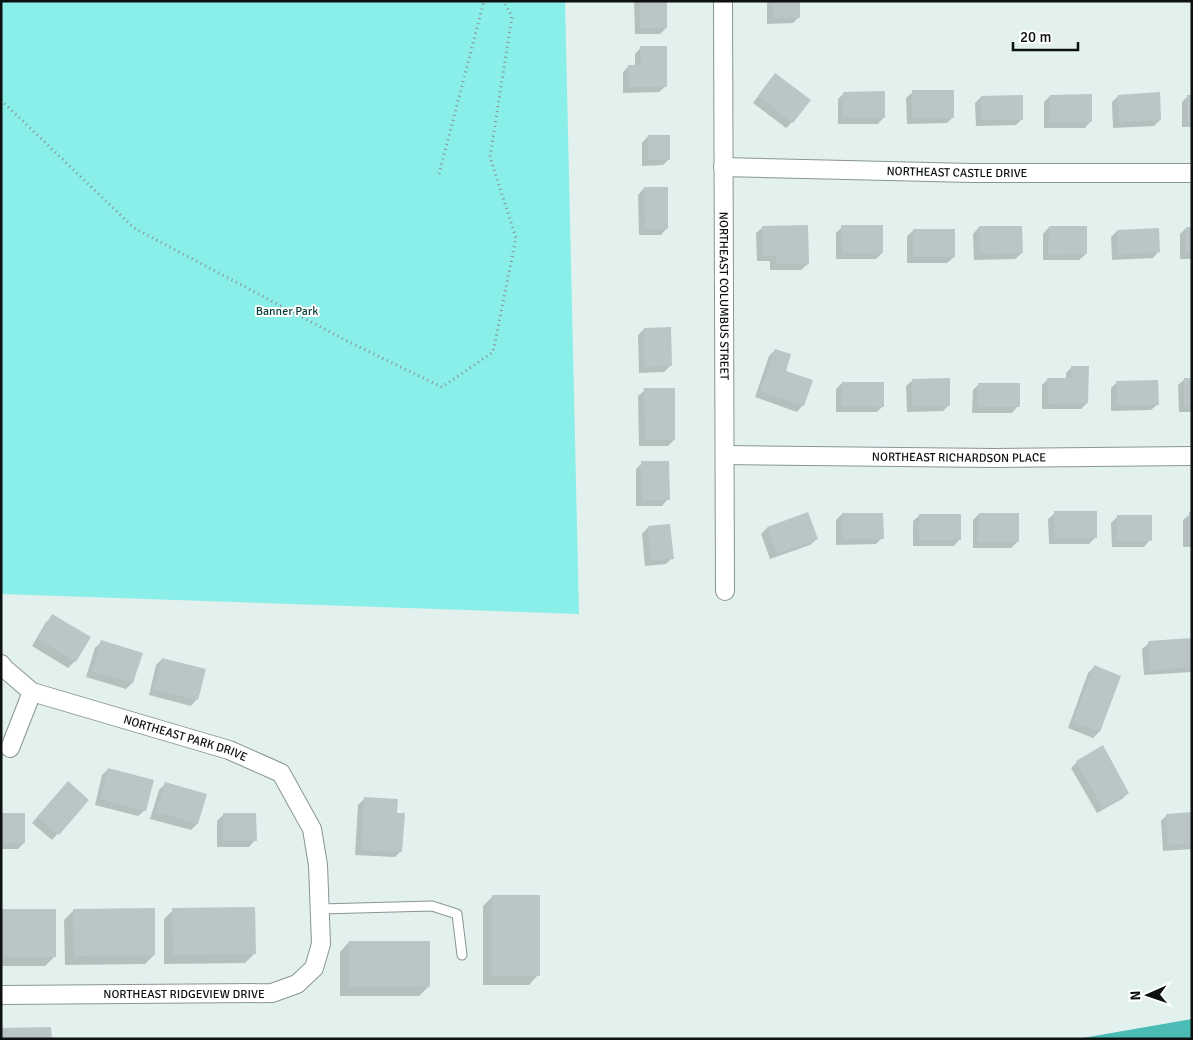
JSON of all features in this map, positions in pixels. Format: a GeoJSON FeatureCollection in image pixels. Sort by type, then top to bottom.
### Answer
{"type":"FeatureCollection","features":[{"type":"Feature","properties":{"kind":"street","name":"NORTHEAST COLUMBUS STREET"},"geometry":{"type":"LineString","coordinates":[[723,1],[725,590]]}},
{"type":"Feature","properties":{"kind":"street","name":"NORTHEAST CASTLE DRIVE"},"geometry":{"type":"LineString","coordinates":[[723,167],[972,173],[1192,173]]}},
{"type":"Feature","properties":{"kind":"street","name":"NORTHEAST RICHARDSON PLACE"},"geometry":{"type":"LineString","coordinates":[[725,455],[994,458],[1192,456]]}},
{"type":"Feature","properties":{"kind":"street","name":"NORTHEAST PARK DRIVE"},"geometry":{"type":"LineString","coordinates":[[1,664],[32,692],[229,750],[281,773],[312,829],[318,864]]}},
{"type":"Feature","properties":{"kind":"street"},"geometry":{"type":"LineString","coordinates":[[10,748],[32,692]]}},
{"type":"Feature","properties":{"kind":"street","name":"NORTHEAST RIDGEVIEW DRIVE"},"geometry":{"type":"LineString","coordinates":[[1,994],[272,993],[298,984],[314,968],[321,944],[318,864]]}},
{"type":"Feature","properties":{"kind":"lane"},"geometry":{"type":"LineString","coordinates":[[320,909],[432,906],[457,914],[462,955]]}},
{"type":"Feature","properties":{"kind":"path"},"geometry":{"type":"LineString","coordinates":[[439,174],[484,1]]}},
{"type":"Feature","properties":{"kind":"path"},"geometry":{"type":"LineString","coordinates":[[1,100],[134,228],[349,342],[442,387],[493,352],[516,238],[490,157],[512,16],[504,1]]}},
{"type":"Feature","properties":{"kind":"green space","name":"Banner Park"},"geometry":{"type":"Polygon","coordinates":[[[1,1],[565,1],[579,614],[1,594],[1,1]]]}},
{"type":"Feature","properties":{"kind":"shaded area"},"geometry":{"type":"Polygon","coordinates":[[[1192,1019],[1192,1039],[1077,1039],[1192,1019]]]}},
{"type":"Feature","properties":{"kind":"building"},"geometry":{"type":"Polygon","coordinates":[[[640,1],[667,1],[667,28],[640,28],[640,1]]]}},
{"type":"Feature","properties":{"kind":"building"},"geometry":{"type":"Polygon","coordinates":[[[772,1],[800,1],[800,18],[773,18],[772,1]]]}},
{"type":"Feature","properties":{"kind":"building"},"geometry":{"type":"Polygon","coordinates":[[[640,46],[667,46],[667,87],[629,87],[628,65],[641,65],[640,46]]]}},
{"type":"Feature","properties":{"kind":"building"},"geometry":{"type":"Polygon","coordinates":[[[775,73],[811,100],[793,123],[758,96],[775,73]]]}},
{"type":"Feature","properties":{"kind":"building"},"geometry":{"type":"Polygon","coordinates":[[[912,90],[954,90],[954,118],[912,118],[912,90]]]}},
{"type":"Feature","properties":{"kind":"building"},"geometry":{"type":"Polygon","coordinates":[[[885,91],[885,118],[843,118],[843,92],[885,91]]]}},
{"type":"Feature","properties":{"kind":"building"},"geometry":{"type":"Polygon","coordinates":[[[1160,92],[1161,120],[1119,122],[1118,95],[1160,92]]]}},
{"type":"Feature","properties":{"kind":"building"},"geometry":{"type":"Polygon","coordinates":[[[1092,94],[1092,122],[1050,122],[1050,95],[1092,94]]]}},
{"type":"Feature","properties":{"kind":"building"},"geometry":{"type":"Polygon","coordinates":[[[1023,95],[1023,120],[981,120],[981,96],[1023,95]]]}},
{"type":"Feature","properties":{"kind":"building"},"geometry":{"type":"Polygon","coordinates":[[[1187,95],[1192,95],[1192,122],[1187,122],[1187,95]]]}},
{"type":"Feature","properties":{"kind":"building"},"geometry":{"type":"Polygon","coordinates":[[[648,135],[670,135],[670,160],[648,160],[648,135]]]}},
{"type":"Feature","properties":{"kind":"building"},"geometry":{"type":"Polygon","coordinates":[[[644,187],[668,187],[668,229],[645,229],[644,187]]]}},
{"type":"Feature","properties":{"kind":"building"},"geometry":{"type":"Polygon","coordinates":[[[808,225],[809,264],[776,264],[776,255],[763,256],[762,226],[808,225]]]}},
{"type":"Feature","properties":{"kind":"building"},"geometry":{"type":"Polygon","coordinates":[[[841,225],[883,225],[883,253],[842,253],[841,225]]]}},
{"type":"Feature","properties":{"kind":"building"},"geometry":{"type":"Polygon","coordinates":[[[979,226],[1022,226],[1023,253],[980,254],[979,226]]]}},
{"type":"Feature","properties":{"kind":"building"},"geometry":{"type":"Polygon","coordinates":[[[1049,226],[1087,226],[1087,254],[1048,255],[1049,226]]]}},
{"type":"Feature","properties":{"kind":"building"},"geometry":{"type":"Polygon","coordinates":[[[1186,227],[1192,227],[1192,253],[1186,253],[1186,227]]]}},
{"type":"Feature","properties":{"kind":"building"},"geometry":{"type":"Polygon","coordinates":[[[1159,228],[1160,252],[1118,254],[1117,230],[1159,228]]]}},
{"type":"Feature","properties":{"kind":"building"},"geometry":{"type":"Polygon","coordinates":[[[913,229],[955,229],[955,257],[913,257],[913,229]]]}},
{"type":"Feature","properties":{"kind":"building"},"geometry":{"type":"Polygon","coordinates":[[[671,327],[672,366],[644,367],[644,328],[671,327]]]}},
{"type":"Feature","properties":{"kind":"building"},"geometry":{"type":"Polygon","coordinates":[[[775,349],[791,354],[786,371],[813,380],[804,406],[760,391],[775,349]]]}},
{"type":"Feature","properties":{"kind":"building"},"geometry":{"type":"Polygon","coordinates":[[[1071,366],[1089,366],[1088,403],[1048,404],[1047,378],[1071,378],[1071,366]]]}},
{"type":"Feature","properties":{"kind":"building"},"geometry":{"type":"Polygon","coordinates":[[[950,378],[950,406],[912,406],[912,379],[950,378]]]}},
{"type":"Feature","properties":{"kind":"building"},"geometry":{"type":"Polygon","coordinates":[[[1184,378],[1192,378],[1192,407],[1184,407],[1184,378]]]}},
{"type":"Feature","properties":{"kind":"building"},"geometry":{"type":"Polygon","coordinates":[[[1158,380],[1159,405],[1117,405],[1116,381],[1158,380]]]}},
{"type":"Feature","properties":{"kind":"building"},"geometry":{"type":"Polygon","coordinates":[[[842,382],[884,382],[884,407],[842,406],[842,382]]]}},
{"type":"Feature","properties":{"kind":"building"},"geometry":{"type":"Polygon","coordinates":[[[978,383],[1020,383],[1020,407],[978,407],[978,383]]]}},
{"type":"Feature","properties":{"kind":"building"},"geometry":{"type":"Polygon","coordinates":[[[644,388],[675,388],[675,440],[645,440],[644,388]]]}},
{"type":"Feature","properties":{"kind":"building"},"geometry":{"type":"Polygon","coordinates":[[[641,461],[669,461],[670,500],[642,500],[641,461]]]}},
{"type":"Feature","properties":{"kind":"building"},"geometry":{"type":"Polygon","coordinates":[[[1054,511],[1097,511],[1097,538],[1054,538],[1054,511]]]}},
{"type":"Feature","properties":{"kind":"building"},"geometry":{"type":"Polygon","coordinates":[[[808,512],[818,539],[777,554],[767,527],[808,512]]]}},
{"type":"Feature","properties":{"kind":"building"},"geometry":{"type":"Polygon","coordinates":[[[1189,512],[1192,512],[1192,541],[1189,541],[1189,512]]]}},
{"type":"Feature","properties":{"kind":"building"},"geometry":{"type":"Polygon","coordinates":[[[842,513],[883,513],[884,539],[842,539],[842,513]]]}},
{"type":"Feature","properties":{"kind":"building"},"geometry":{"type":"Polygon","coordinates":[[[979,513],[1019,513],[1019,542],[978,542],[979,513]]]}},
{"type":"Feature","properties":{"kind":"building"},"geometry":{"type":"Polygon","coordinates":[[[919,514],[961,514],[961,540],[919,540],[919,514]]]}},
{"type":"Feature","properties":{"kind":"building"},"geometry":{"type":"Polygon","coordinates":[[[1117,515],[1152,515],[1152,541],[1117,541],[1117,515]]]}},
{"type":"Feature","properties":{"kind":"building"},"geometry":{"type":"Polygon","coordinates":[[[670,524],[674,559],[651,561],[648,526],[670,524]]]}},
{"type":"Feature","properties":{"kind":"building"},"geometry":{"type":"Polygon","coordinates":[[[52,614],[91,637],[76,662],[38,639],[52,614]]]}},
{"type":"Feature","properties":{"kind":"building"},"geometry":{"type":"Polygon","coordinates":[[[1192,638],[1192,667],[1150,670],[1148,641],[1192,638]]]}},
{"type":"Feature","properties":{"kind":"building"},"geometry":{"type":"Polygon","coordinates":[[[101,640],[143,653],[133,683],[92,671],[101,640]]]}},
{"type":"Feature","properties":{"kind":"building"},"geometry":{"type":"Polygon","coordinates":[[[162,658],[206,669],[198,700],[154,689],[162,658]]]}},
{"type":"Feature","properties":{"kind":"building"},"geometry":{"type":"Polygon","coordinates":[[[1094,665],[1121,676],[1100,732],[1073,722],[1094,665]]]}},
{"type":"Feature","properties":{"kind":"building"},"geometry":{"type":"Polygon","coordinates":[[[1103,745],[1129,793],[1103,808],[1076,761],[1103,745]]]}},
{"type":"Feature","properties":{"kind":"building"},"geometry":{"type":"Polygon","coordinates":[[[108,768],[154,780],[146,811],[100,799],[108,768]]]}},
{"type":"Feature","properties":{"kind":"building"},"geometry":{"type":"Polygon","coordinates":[[[68,781],[89,800],[59,835],[37,817],[68,781]]]}},
{"type":"Feature","properties":{"kind":"building"},"geometry":{"type":"Polygon","coordinates":[[[165,782],[207,794],[198,824],[156,812],[165,782]]]}},
{"type":"Feature","properties":{"kind":"building"},"geometry":{"type":"Polygon","coordinates":[[[364,797],[398,799],[397,813],[405,813],[402,852],[361,850],[364,797]]]}},
{"type":"Feature","properties":{"kind":"building"},"geometry":{"type":"Polygon","coordinates":[[[1192,812],[1192,843],[1168,845],[1166,814],[1192,812]]]}},
{"type":"Feature","properties":{"kind":"building"},"geometry":{"type":"Polygon","coordinates":[[[1,813],[25,813],[25,843],[1,843],[1,813]]]}},
{"type":"Feature","properties":{"kind":"building"},"geometry":{"type":"Polygon","coordinates":[[[223,813],[256,813],[257,841],[223,841],[223,813]]]}},
{"type":"Feature","properties":{"kind":"building"},"geometry":{"type":"Polygon","coordinates":[[[492,895],[540,895],[540,976],[492,976],[492,895]]]}},
{"type":"Feature","properties":{"kind":"building"},"geometry":{"type":"Polygon","coordinates":[[[255,907],[256,954],[173,955],[172,908],[255,907]]]}},
{"type":"Feature","properties":{"kind":"building"},"geometry":{"type":"Polygon","coordinates":[[[155,908],[155,955],[74,956],[73,909],[155,908]]]}},
{"type":"Feature","properties":{"kind":"building"},"geometry":{"type":"Polygon","coordinates":[[[1,909],[56,909],[56,957],[1,957],[1,909]]]}},
{"type":"Feature","properties":{"kind":"building"},"geometry":{"type":"Polygon","coordinates":[[[349,941],[430,941],[430,987],[349,987],[349,941]]]}},
{"type":"Feature","properties":{"kind":"building"},"geometry":{"type":"Polygon","coordinates":[[[51,1027],[52,1039],[1,1039],[1,1028],[51,1027]]]}}]}
